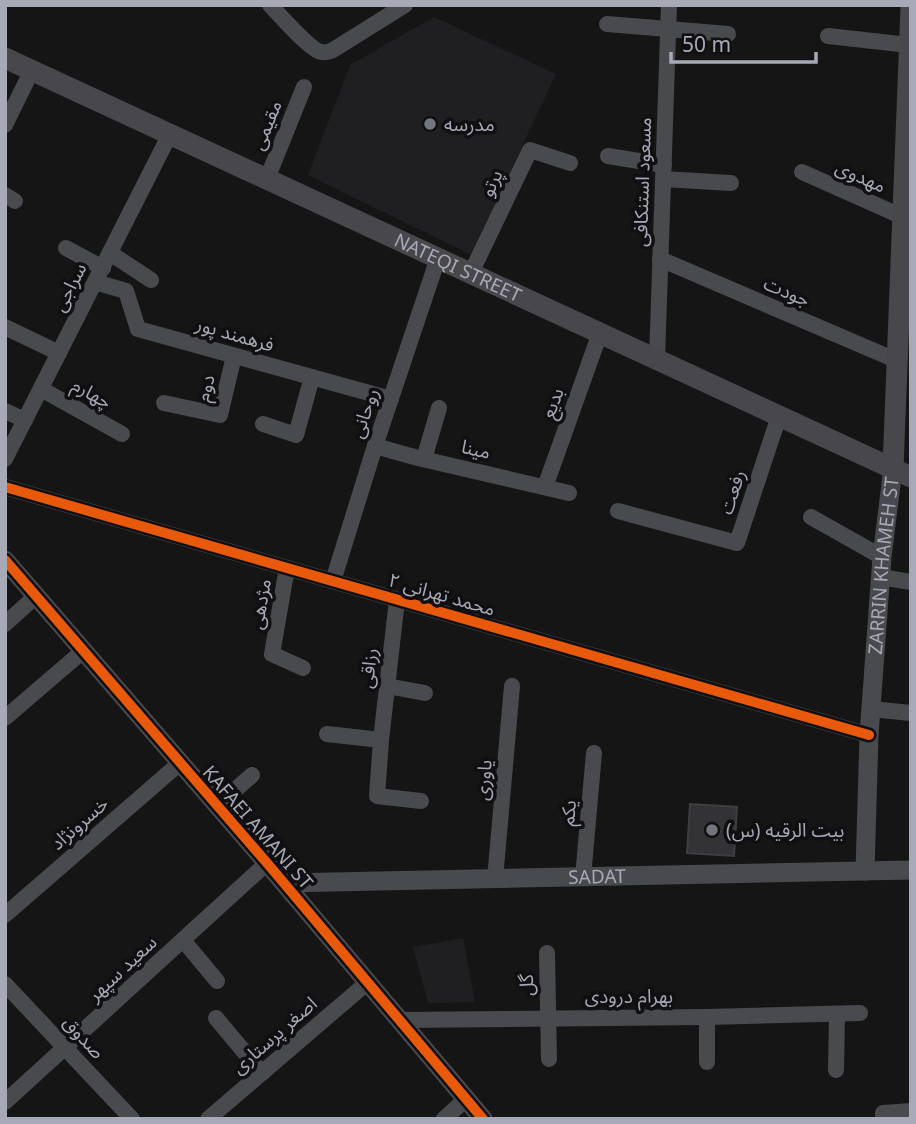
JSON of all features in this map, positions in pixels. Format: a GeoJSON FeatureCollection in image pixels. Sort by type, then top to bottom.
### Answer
{"type":"FeatureCollection","features":[{"type":"Feature","properties":{"kind":"main road","name":"ZARRIN KHAMEH ST"},"geometry":{"type":"LineString","coordinates":[[902,473],[898,361],[903,217],[907,184],[911,8]]}},
{"type":"Feature","properties":{"kind":"main road","name":"NATEQI STREET"},"geometry":{"type":"LineString","coordinates":[[5,58],[902,473]]}},
{"type":"Feature","properties":{"kind":"street"},"geometry":{"type":"LineString","coordinates":[[270,5],[319,51],[329,51],[405,5]]}},
{"type":"Feature","properties":{"kind":"street","name":"مسعود استنکافی"},"geometry":{"type":"LineString","coordinates":[[657,359],[669,5]]}},
{"type":"Feature","properties":{"kind":"street"},"geometry":{"type":"LineString","coordinates":[[607,24],[728,34]]}},
{"type":"Feature","properties":{"kind":"street"},"geometry":{"type":"LineString","coordinates":[[828,36],[909,45]]}},
{"type":"Feature","properties":{"kind":"street"},"geometry":{"type":"LineString","coordinates":[[5,125],[32,71]]}},
{"type":"Feature","properties":{"kind":"street","name":"مقیمی"},"geometry":{"type":"LineString","coordinates":[[267,179],[304,88]]}},
{"type":"Feature","properties":{"kind":"street","name":"سراجی"},"geometry":{"type":"LineString","coordinates":[[5,459],[170,134]]}},
{"type":"Feature","properties":{"kind":"street","name":"پرتو"},"geometry":{"type":"LineString","coordinates":[[471,274],[530,150],[570,163]]}},
{"type":"Feature","properties":{"kind":"street"},"geometry":{"type":"LineString","coordinates":[[608,156],[664,172],[731,183]]}},
{"type":"Feature","properties":{"kind":"street","name":"مهدوی"},"geometry":{"type":"LineString","coordinates":[[802,172],[903,217]]}},
{"type":"Feature","properties":{"kind":"street"},"geometry":{"type":"LineString","coordinates":[[66,248],[99,275]]}},
{"type":"Feature","properties":{"kind":"street"},"geometry":{"type":"LineString","coordinates":[[110,253],[151,279]]}},
{"type":"Feature","properties":{"kind":"street","name":"روحانی"},"geometry":{"type":"LineString","coordinates":[[333,581],[438,258]]}},
{"type":"Feature","properties":{"kind":"street","name":"جودت"},"geometry":{"type":"LineString","coordinates":[[660,259],[898,361]]}},
{"type":"Feature","properties":{"kind":"street","name":"فرهمند پور"},"geometry":{"type":"LineString","coordinates":[[99,275],[126,291],[138,329],[391,399]]}},
{"type":"Feature","properties":{"kind":"street"},"geometry":{"type":"LineString","coordinates":[[5,327],[59,353]]}},
{"type":"Feature","properties":{"kind":"street","name":"بدیع"},"geometry":{"type":"LineString","coordinates":[[544,487],[600,333]]}},
{"type":"Feature","properties":{"kind":"street","name":"دوم"},"geometry":{"type":"LineString","coordinates":[[164,403],[220,415],[234,356]]}},
{"type":"Feature","properties":{"kind":"street"},"geometry":{"type":"LineString","coordinates":[[262,424],[296,435],[312,377]]}},
{"type":"Feature","properties":{"kind":"street","name":"چهارم"},"geometry":{"type":"LineString","coordinates":[[41,389],[122,434]]}},
{"type":"Feature","properties":{"kind":"street"},"geometry":{"type":"LineString","coordinates":[[424,459],[439,408]]}},
{"type":"Feature","properties":{"kind":"street"},"geometry":{"type":"LineString","coordinates":[[5,411],[25,420]]}},
{"type":"Feature","properties":{"kind":"street","name":"رفعت"},"geometry":{"type":"LineString","coordinates":[[618,511],[737,543],[779,415]]}},
{"type":"Feature","properties":{"kind":"street","name":"مینا"},"geometry":{"type":"LineString","coordinates":[[375,446],[569,493]]}},
{"type":"Feature","properties":{"kind":"street","name":"ZARRIN KHAMEH ST"},"geometry":{"type":"LineString","coordinates":[[864,871],[870,709],[882,557],[902,473]]}},
{"type":"Feature","properties":{"kind":"street","name":"محمد تهرانی ۲"},"geometry":{"type":"LineString","coordinates":[[5,488],[869,735]]}},
{"type":"Feature","properties":{"kind":"street"},"geometry":{"type":"LineString","coordinates":[[811,517],[882,557]]}},
{"type":"Feature","properties":{"kind":"street","name":"KAFAEI AMANI ST"},"geometry":{"type":"LineString","coordinates":[[5,560],[267,863],[483,1119]]}},
{"type":"Feature","properties":{"kind":"street","name":"مژدهی"},"geometry":{"type":"LineString","coordinates":[[287,568],[272,654],[303,668]]}},
{"type":"Feature","properties":{"kind":"street"},"geometry":{"type":"LineString","coordinates":[[880,578],[911,582]]}},
{"type":"Feature","properties":{"kind":"street"},"geometry":{"type":"LineString","coordinates":[[5,624],[36,596]]}},
{"type":"Feature","properties":{"kind":"street","name":"رزاقی"},"geometry":{"type":"LineString","coordinates":[[397,600],[377,796],[421,801]]}},
{"type":"Feature","properties":{"kind":"street"},"geometry":{"type":"LineString","coordinates":[[5,718],[83,651]]}},
{"type":"Feature","properties":{"kind":"street","name":"یاوری"},"geometry":{"type":"LineString","coordinates":[[495,879],[512,685]]}},
{"type":"Feature","properties":{"kind":"street"},"geometry":{"type":"LineString","coordinates":[[387,686],[425,693]]}},
{"type":"Feature","properties":{"kind":"street"},"geometry":{"type":"LineString","coordinates":[[870,709],[911,713]]}},
{"type":"Feature","properties":{"kind":"street"},"geometry":{"type":"LineString","coordinates":[[327,734],[381,740]]}},
{"type":"Feature","properties":{"kind":"street","name":"یکم"},"geometry":{"type":"LineString","coordinates":[[583,877],[594,753]]}},
{"type":"Feature","properties":{"kind":"street","name":"خسرونژاد"},"geometry":{"type":"LineString","coordinates":[[5,915],[180,763]]}},
{"type":"Feature","properties":{"kind":"street"},"geometry":{"type":"LineString","coordinates":[[217,806],[253,775]]}},
{"type":"Feature","properties":{"kind":"street","name":"سعید سپهر"},"geometry":{"type":"LineString","coordinates":[[5,1102],[267,863]]}},
{"type":"Feature","properties":{"kind":"street","name":"SADAT"},"geometry":{"type":"LineString","coordinates":[[284,883],[911,870]]}},
{"type":"Feature","properties":{"kind":"street"},"geometry":{"type":"LineString","coordinates":[[183,940],[218,981]]}},
{"type":"Feature","properties":{"kind":"street","name":"گل"},"geometry":{"type":"LineString","coordinates":[[547,953],[548,1018]]}},
{"type":"Feature","properties":{"kind":"street","name":"اصغر پرستاری"},"geometry":{"type":"LineString","coordinates":[[208,1119],[368,982]]}},
{"type":"Feature","properties":{"kind":"street","name":"صدوق"},"geometry":{"type":"LineString","coordinates":[[5,984],[132,1119]]}},
{"type":"Feature","properties":{"kind":"street","name":"بهرام درودی"},"geometry":{"type":"LineString","coordinates":[[399,1020],[860,1013]]}},
{"type":"Feature","properties":{"kind":"street"},"geometry":{"type":"LineString","coordinates":[[836,1014],[836,1070]]}},
{"type":"Feature","properties":{"kind":"street"},"geometry":{"type":"LineString","coordinates":[[707,1017],[707,1062]]}},
{"type":"Feature","properties":{"kind":"street"},"geometry":{"type":"LineString","coordinates":[[216,1018],[262,1073]]}},
{"type":"Feature","properties":{"kind":"street"},"geometry":{"type":"LineString","coordinates":[[548,1018],[549,1059]]}},
{"type":"Feature","properties":{"kind":"street"},"geometry":{"type":"LineString","coordinates":[[444,1119],[466,1099]]}},
{"type":"Feature","properties":{"kind":"street"},"geometry":{"type":"LineString","coordinates":[[883,1119],[883,1113],[911,1111]]}},
{"type":"Feature","properties":{"kind":"shaded area","name":"مدرسه"},"geometry":{"type":"Polygon","coordinates":[[[434,17],[556,74],[471,255],[308,175],[350,65],[434,17]]]}},
{"type":"Feature","properties":{"kind":"shaded area"},"geometry":{"type":"Polygon","coordinates":[[[463,938],[475,1002],[428,1003],[413,947],[463,938]]]}},
{"type":"Feature","properties":{"kind":"building","name":"بیت الرقیه (س)"},"geometry":{"type":"Polygon","coordinates":[[[690,804],[737,807],[734,856],[687,853],[690,804]]]}},
{"type":"Feature","properties":{"kind":"cycle path"},"geometry":{"type":"LineString","coordinates":[[5,487],[869,735]]}},
{"type":"Feature","properties":{"kind":"cycle path"},"geometry":{"type":"LineString","coordinates":[[5,560],[267,863],[483,1119]]}},
{"type":"Feature","properties":{"kind":"place","name":"مدرسه"},"geometry":{"type":"Point","coordinates":[430,124]}},
{"type":"Feature","properties":{"kind":"place","name":"بیت الرقیه (س)"},"geometry":{"type":"Point","coordinates":[712,830]}}]}
